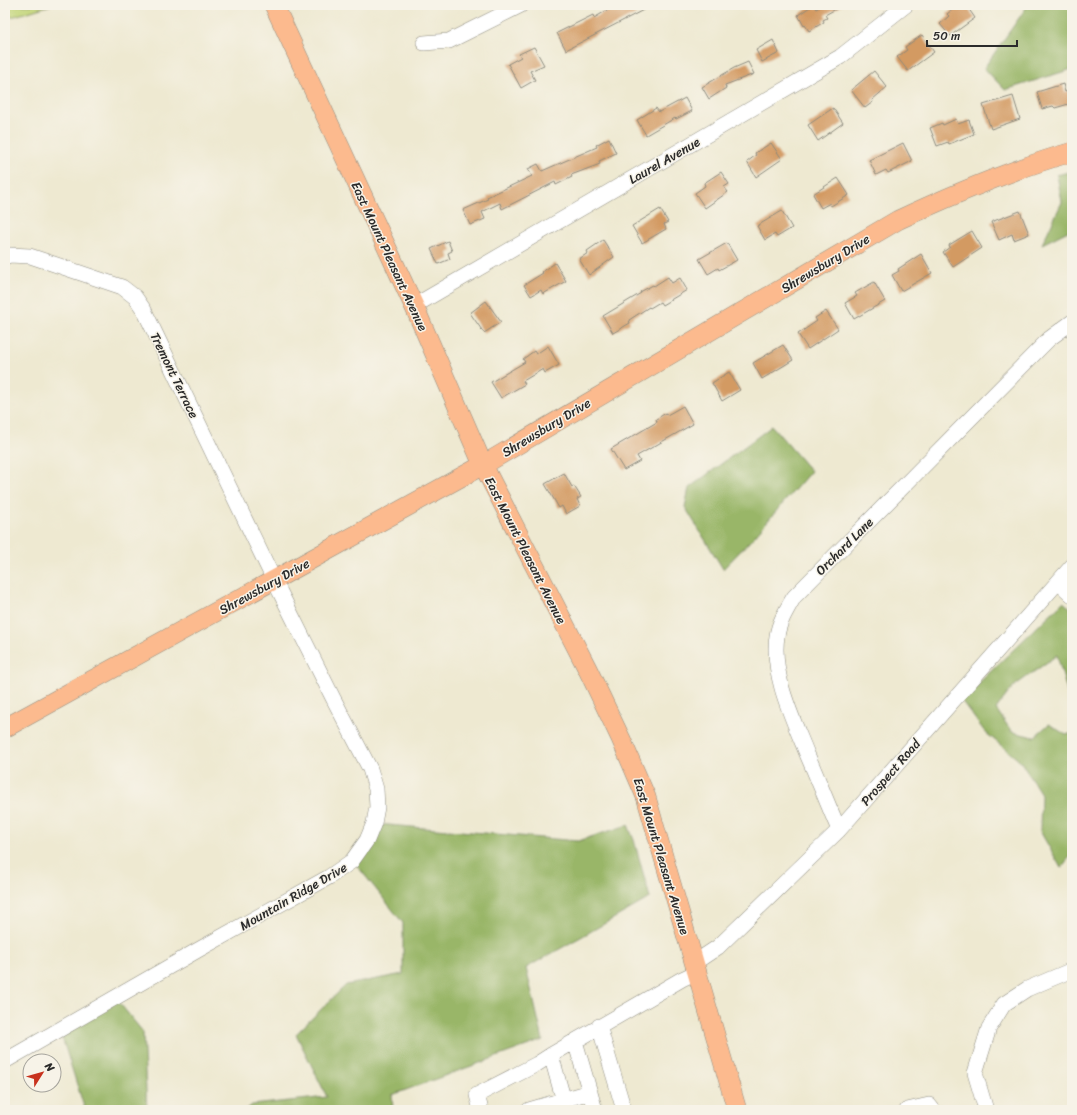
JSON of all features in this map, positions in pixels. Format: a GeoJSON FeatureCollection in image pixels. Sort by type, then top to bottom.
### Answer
{"type":"FeatureCollection","features":[{"type":"Feature","properties":{"kind":"main road","name":"East Mount Pleasant Avenue"},"geometry":{"type":"LineString","coordinates":[[274,5],[414,306],[483,465],[588,670],[646,797],[737,1110]]}},
{"type":"Feature","properties":{"kind":"main road","name":"Shrewsbury Drive"},"geometry":{"type":"LineString","coordinates":[[5,728],[483,465],[898,220],[954,194],[1043,160],[1072,152]]}},
{"type":"Feature","properties":{"kind":"street"},"geometry":{"type":"LineString","coordinates":[[424,43],[449,41],[521,5]]}},
{"type":"Feature","properties":{"kind":"street","name":"Laurel Avenue"},"geometry":{"type":"LineString","coordinates":[[414,306],[840,57],[906,5]]}},
{"type":"Feature","properties":{"kind":"street","name":"Tremont Terrace"},"geometry":{"type":"LineString","coordinates":[[5,256],[30,256],[122,286],[135,297],[144,310],[274,580]]}},
{"type":"Feature","properties":{"kind":"street","name":"Orchard Lane"},"geometry":{"type":"LineString","coordinates":[[839,830],[788,707],[778,671],[776,650],[777,635],[783,617],[794,597],[1049,339],[1072,322]]}},
{"type":"Feature","properties":{"kind":"street","name":"Prospect Road"},"geometry":{"type":"LineString","coordinates":[[480,1110],[476,1095],[537,1064],[682,978],[696,967],[839,830],[1072,566]]}},
{"type":"Feature","properties":{"kind":"street","name":"Mountain Ridge Drive"},"geometry":{"type":"LineString","coordinates":[[5,1061],[198,950],[329,877],[352,861],[367,840],[374,823],[377,807],[376,789],[370,769],[274,580]]}},
{"type":"Feature","properties":{"kind":"street"},"geometry":{"type":"LineString","coordinates":[[1058,582],[1072,594]]}},
{"type":"Feature","properties":{"kind":"street"},"geometry":{"type":"LineString","coordinates":[[986,1110],[975,1073],[989,1028],[1004,1004],[1014,997],[1028,988],[1072,970]]}},
{"type":"Feature","properties":{"kind":"street"},"geometry":{"type":"LineString","coordinates":[[599,1026],[624,1110]]}},
{"type":"Feature","properties":{"kind":"street"},"geometry":{"type":"LineString","coordinates":[[575,1041],[595,1110]]}},
{"type":"Feature","properties":{"kind":"street"},"geometry":{"type":"LineString","coordinates":[[551,1055],[564,1100]]}},
{"type":"Feature","properties":{"kind":"street"},"geometry":{"type":"LineString","coordinates":[[529,1110],[590,1092]]}},
{"type":"Feature","properties":{"kind":"street"},"geometry":{"type":"LineString","coordinates":[[907,1110],[929,1105],[933,1110]]}},
{"type":"Feature","properties":{"kind":"green space"},"geometry":{"type":"Polygon","coordinates":[[[5,5],[51,5],[5,19],[5,5]]]}},
{"type":"Feature","properties":{"kind":"green space"},"geometry":{"type":"Polygon","coordinates":[[[1028,5],[1072,5],[1072,69],[1005,90],[984,68],[1028,5]]]}},
{"type":"Feature","properties":{"kind":"green space"},"geometry":{"type":"Polygon","coordinates":[[[1072,171],[1072,229],[1042,244],[1062,202],[1057,175],[1072,171]]]}},
{"type":"Feature","properties":{"kind":"green space"},"geometry":{"type":"Polygon","coordinates":[[[772,426],[811,471],[752,539],[723,569],[685,507],[689,488],[772,426]]]}},
{"type":"Feature","properties":{"kind":"green space"},"geometry":{"type":"Polygon","coordinates":[[[1063,602],[1072,609],[1072,698],[1069,698],[1057,655],[1013,687],[996,709],[1012,732],[1034,737],[1049,724],[1066,735],[1072,733],[1072,854],[1061,868],[1040,831],[1041,794],[1021,762],[985,732],[961,700],[1063,602]]]}},
{"type":"Feature","properties":{"kind":"green space"},"geometry":{"type":"Polygon","coordinates":[[[377,824],[578,841],[628,825],[634,840],[650,898],[526,968],[543,1040],[392,1095],[393,1110],[246,1110],[252,1105],[327,1097],[296,1034],[346,985],[403,974],[403,923],[355,863],[377,824]]]}},
{"type":"Feature","properties":{"kind":"green space"},"geometry":{"type":"Polygon","coordinates":[[[117,1000],[143,1032],[147,1110],[85,1110],[60,1031],[117,1000]]]}},
{"type":"Feature","properties":{"kind":"building"},"geometry":{"type":"Polygon","coordinates":[[[616,5],[653,5],[566,50],[557,33],[593,15],[594,18],[616,5]]]}},
{"type":"Feature","properties":{"kind":"building"},"geometry":{"type":"Polygon","coordinates":[[[813,5],[816,9],[823,5],[843,5],[825,15],[827,18],[823,20],[824,22],[809,31],[805,25],[804,26],[798,15],[813,5]]]}},
{"type":"Feature","properties":{"kind":"building"},"geometry":{"type":"Polygon","coordinates":[[[958,5],[966,5],[975,18],[950,36],[940,24],[949,16],[947,14],[958,5]]]}},
{"type":"Feature","properties":{"kind":"building"},"geometry":{"type":"Polygon","coordinates":[[[922,35],[934,52],[908,71],[897,57],[907,50],[905,47],[922,35]]]}},
{"type":"Feature","properties":{"kind":"building"},"geometry":{"type":"Polygon","coordinates":[[[773,40],[779,53],[762,62],[756,50],[773,40]]]}},
{"type":"Feature","properties":{"kind":"building"},"geometry":{"type":"Polygon","coordinates":[[[534,47],[544,65],[530,71],[535,80],[521,88],[508,64],[521,57],[519,54],[534,47]]]}},
{"type":"Feature","properties":{"kind":"building"},"geometry":{"type":"Polygon","coordinates":[[[748,62],[754,74],[725,85],[726,88],[709,99],[702,87],[734,68],[748,62]]]}},
{"type":"Feature","properties":{"kind":"building"},"geometry":{"type":"Polygon","coordinates":[[[874,71],[887,87],[865,108],[851,90],[874,71]]]}},
{"type":"Feature","properties":{"kind":"building"},"geometry":{"type":"Polygon","coordinates":[[[1063,84],[1065,92],[1072,90],[1072,103],[1055,108],[1053,106],[1042,109],[1037,92],[1063,84]]]}},
{"type":"Feature","properties":{"kind":"building"},"geometry":{"type":"Polygon","coordinates":[[[1013,96],[1020,119],[991,129],[983,105],[1013,96]]]}},
{"type":"Feature","properties":{"kind":"building"},"geometry":{"type":"Polygon","coordinates":[[[685,98],[692,111],[676,119],[675,118],[646,135],[637,120],[656,108],[659,112],[685,98]]]}},
{"type":"Feature","properties":{"kind":"building"},"geometry":{"type":"Polygon","coordinates":[[[833,108],[843,123],[818,141],[808,125],[833,108]]]}},
{"type":"Feature","properties":{"kind":"building"},"geometry":{"type":"Polygon","coordinates":[[[956,119],[958,124],[969,120],[974,134],[949,144],[948,142],[937,146],[930,128],[942,123],[943,125],[956,119]]]}},
{"type":"Feature","properties":{"kind":"building"},"geometry":{"type":"Polygon","coordinates":[[[609,138],[616,153],[599,161],[600,164],[571,175],[572,177],[556,185],[555,182],[502,209],[500,203],[482,212],[485,219],[470,225],[463,210],[532,176],[528,169],[538,164],[542,171],[597,147],[596,145],[609,138]]]}},
{"type":"Feature","properties":{"kind":"building"},"geometry":{"type":"Polygon","coordinates":[[[771,143],[782,159],[756,177],[747,162],[756,155],[755,153],[771,143]]]}},
{"type":"Feature","properties":{"kind":"building"},"geometry":{"type":"Polygon","coordinates":[[[903,143],[912,161],[888,173],[886,170],[876,175],[869,160],[903,143]]]}},
{"type":"Feature","properties":{"kind":"building"},"geometry":{"type":"Polygon","coordinates":[[[721,172],[729,184],[724,187],[728,192],[705,208],[695,193],[705,186],[704,183],[721,172]]]}},
{"type":"Feature","properties":{"kind":"building"},"geometry":{"type":"Polygon","coordinates":[[[838,178],[849,195],[831,206],[830,203],[821,208],[813,194],[838,178]]]}},
{"type":"Feature","properties":{"kind":"building"},"geometry":{"type":"Polygon","coordinates":[[[660,209],[668,222],[664,224],[666,229],[642,243],[632,226],[660,209]]]}},
{"type":"Feature","properties":{"kind":"building"},"geometry":{"type":"Polygon","coordinates":[[[782,211],[792,228],[777,237],[775,234],[765,240],[757,226],[782,211]]]}},
{"type":"Feature","properties":{"kind":"building"},"geometry":{"type":"Polygon","coordinates":[[[1020,211],[1029,234],[1014,240],[1012,234],[999,240],[991,222],[1020,211]]]}},
{"type":"Feature","properties":{"kind":"building"},"geometry":{"type":"Polygon","coordinates":[[[972,231],[982,248],[953,267],[943,252],[950,247],[949,245],[972,231]]]}},
{"type":"Feature","properties":{"kind":"building"},"geometry":{"type":"Polygon","coordinates":[[[603,240],[614,257],[589,275],[579,259],[588,253],[587,251],[603,240]]]}},
{"type":"Feature","properties":{"kind":"building"},"geometry":{"type":"Polygon","coordinates":[[[448,241],[452,251],[448,253],[450,259],[438,264],[431,249],[448,241]]]}},
{"type":"Feature","properties":{"kind":"building"},"geometry":{"type":"Polygon","coordinates":[[[727,243],[737,260],[708,274],[699,259],[727,243]]]}},
{"type":"Feature","properties":{"kind":"building"},"geometry":{"type":"Polygon","coordinates":[[[921,254],[932,273],[901,291],[892,275],[899,271],[898,269],[921,254]]]}},
{"type":"Feature","properties":{"kind":"building"},"geometry":{"type":"Polygon","coordinates":[[[555,263],[566,281],[543,294],[541,290],[531,296],[524,285],[543,273],[542,272],[555,263]]]}},
{"type":"Feature","properties":{"kind":"building"},"geometry":{"type":"Polygon","coordinates":[[[668,277],[672,283],[680,278],[687,290],[662,305],[660,302],[650,308],[649,307],[629,320],[630,323],[613,333],[603,316],[641,293],[640,292],[653,285],[654,286],[668,277]]]}},
{"type":"Feature","properties":{"kind":"building"},"geometry":{"type":"Polygon","coordinates":[[[874,282],[885,301],[854,319],[845,303],[857,296],[855,293],[874,282]]]}},
{"type":"Feature","properties":{"kind":"building"},"geometry":{"type":"Polygon","coordinates":[[[486,301],[501,322],[484,333],[470,313],[486,301]]]}},
{"type":"Feature","properties":{"kind":"building"},"geometry":{"type":"Polygon","coordinates":[[[826,311],[838,329],[808,349],[798,334],[817,321],[815,318],[826,311]]]}},
{"type":"Feature","properties":{"kind":"building"},"geometry":{"type":"Polygon","coordinates":[[[783,345],[793,360],[762,379],[753,363],[783,345]]]}},
{"type":"Feature","properties":{"kind":"building"},"geometry":{"type":"Polygon","coordinates":[[[548,346],[559,365],[545,373],[543,369],[523,381],[525,384],[501,398],[491,382],[525,362],[523,359],[534,351],[536,354],[548,346]]]}},
{"type":"Feature","properties":{"kind":"building"},"geometry":{"type":"Polygon","coordinates":[[[729,372],[740,390],[722,401],[712,383],[729,372]]]}},
{"type":"Feature","properties":{"kind":"building"},"geometry":{"type":"Polygon","coordinates":[[[683,406],[693,424],[637,456],[640,461],[624,470],[611,449],[657,422],[656,419],[666,413],[667,415],[683,406]]]}},
{"type":"Feature","properties":{"kind":"building"},"geometry":{"type":"Polygon","coordinates":[[[564,473],[572,487],[574,486],[581,497],[577,499],[580,506],[566,514],[562,506],[559,508],[545,484],[564,473]]]}}]}
